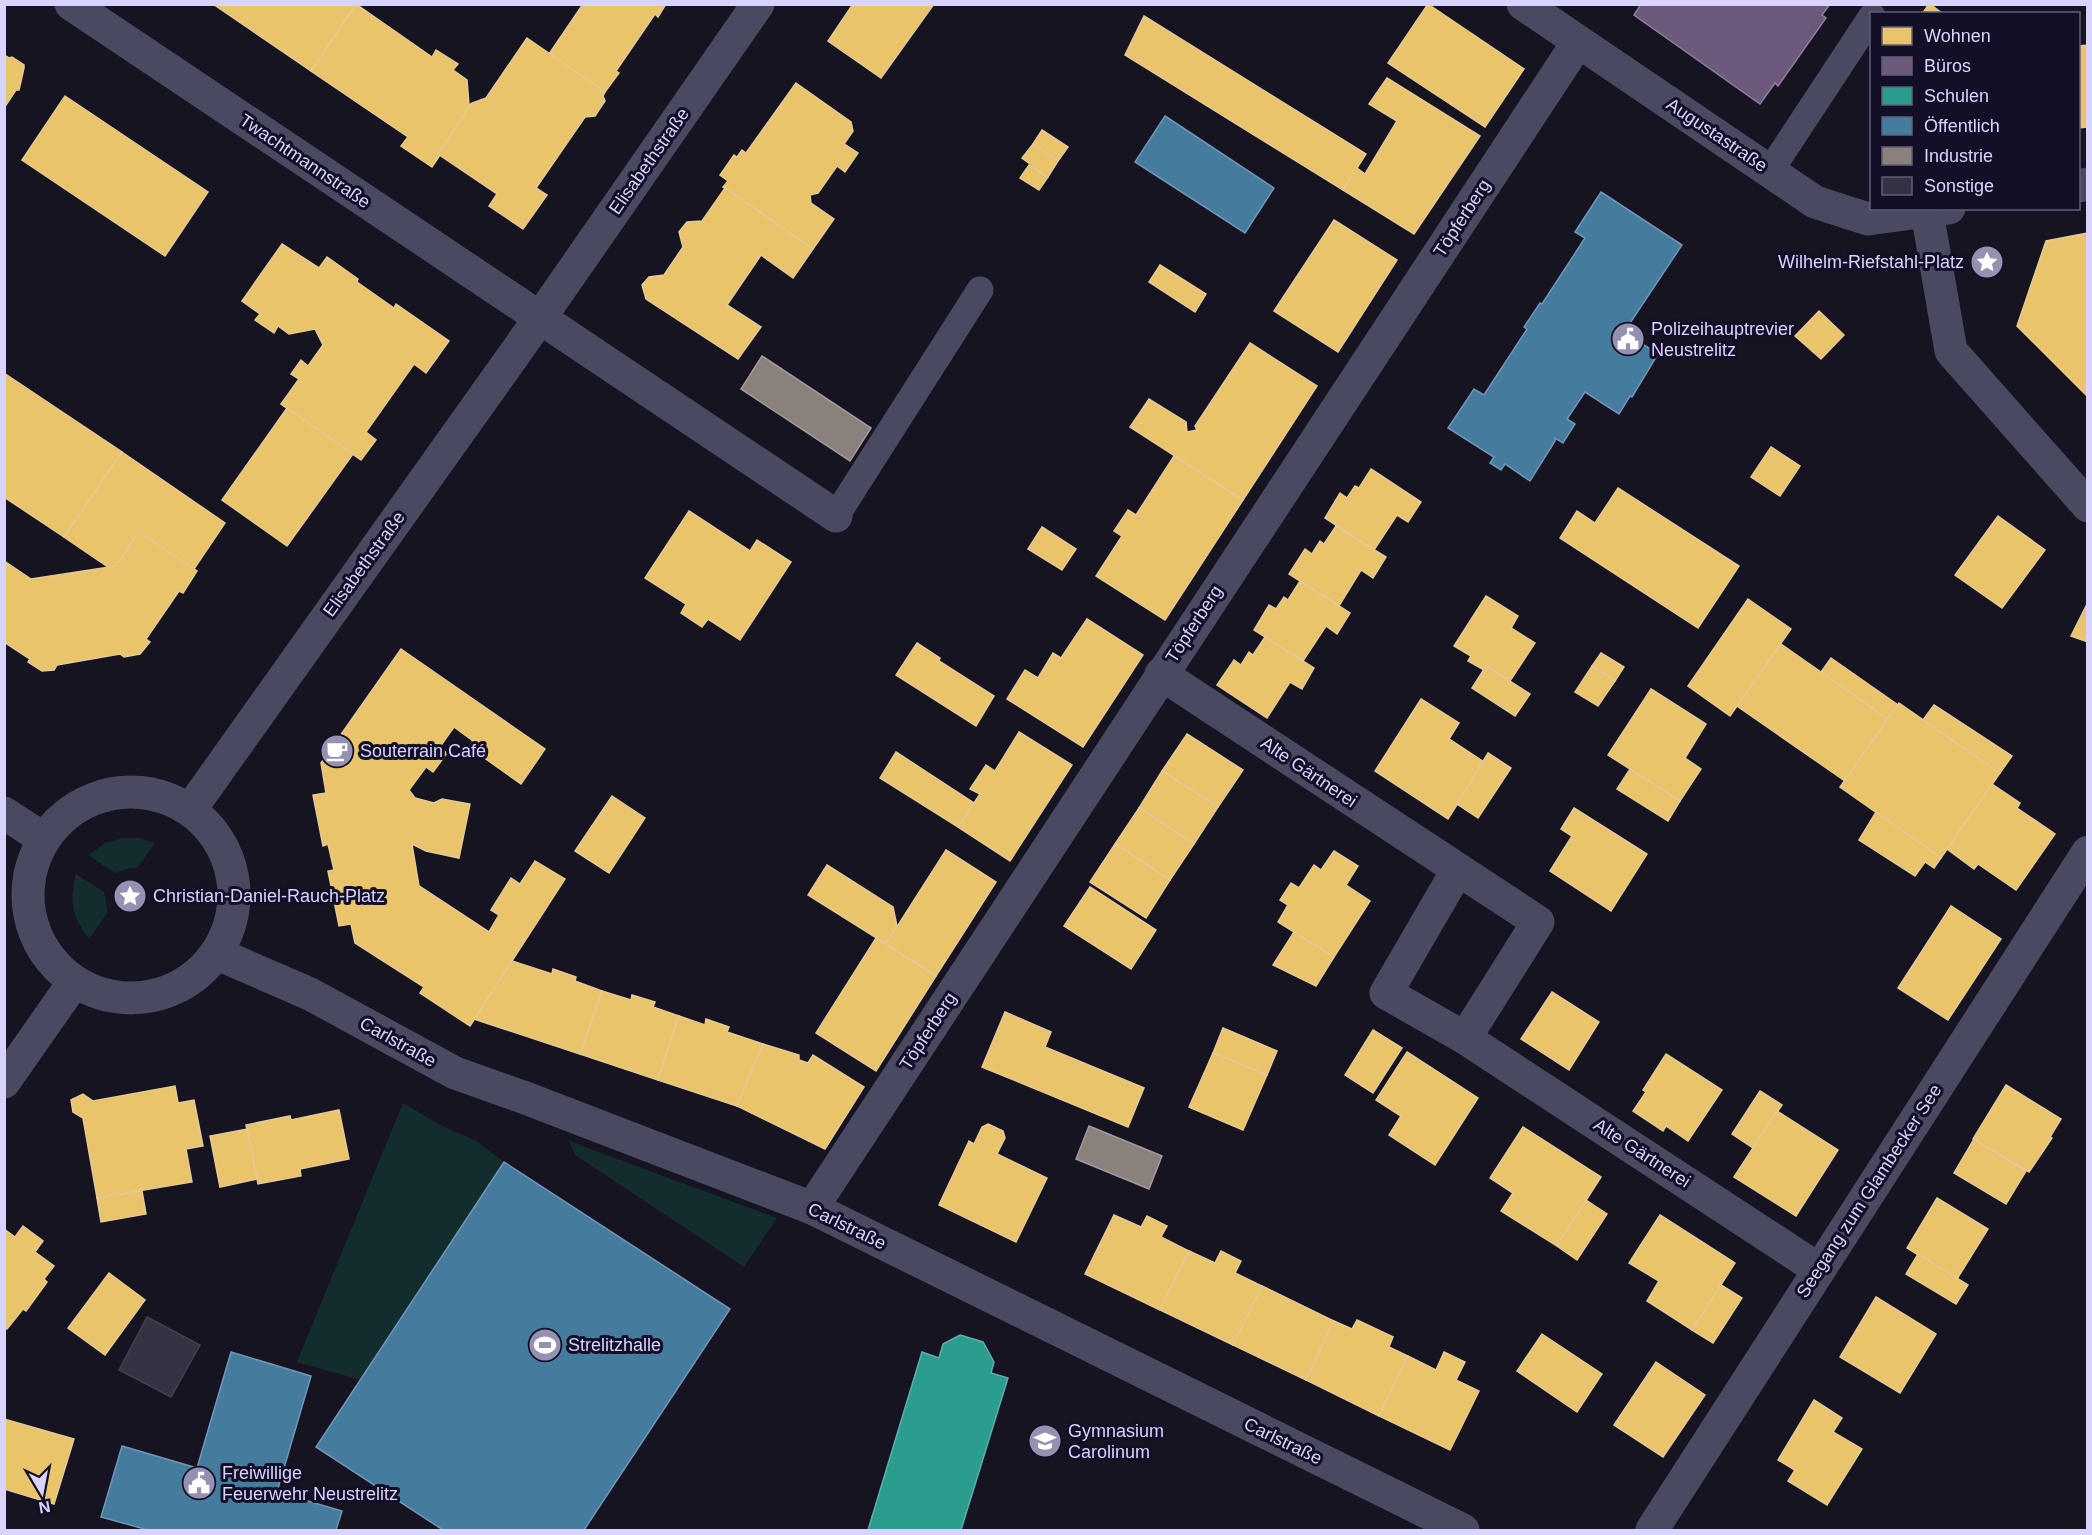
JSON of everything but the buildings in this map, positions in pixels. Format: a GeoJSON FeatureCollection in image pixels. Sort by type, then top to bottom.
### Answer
{"type":"FeatureCollection","features":[{"type":"Feature","properties":{"kind":"street","name":"Twachtmannstraße"},"geometry":{"type":"LineString","coordinates":[[71,4],[540,318]]}},
{"type":"Feature","properties":{"kind":"street","name":"Elisabethstraße"},"geometry":{"type":"LineString","coordinates":[[190,810],[540,318],[758,4]]}},
{"type":"Feature","properties":{"kind":"street","name":"Augustastraße"},"geometry":{"type":"LineString","coordinates":[[1523,4],[1815,202],[1868,219],[1938,210]]}},
{"type":"Feature","properties":{"kind":"street","name":"Töpferberg"},"geometry":{"type":"LineString","coordinates":[[812,1208],[1578,42]]}},
{"type":"Feature","properties":{"kind":"street"},"geometry":{"type":"LineString","coordinates":[[1938,210],[1951,351],[2088,506]]}},
{"type":"Feature","properties":{"kind":"street"},"geometry":{"type":"LineString","coordinates":[[540,318],[836,516]]}},
{"type":"Feature","properties":{"kind":"street","name":"Alte Gärtnerei"},"geometry":{"type":"LineString","coordinates":[[1161,674],[1457,871],[1538,922],[1465,1038]]}},
{"type":"Feature","properties":{"kind":"street"},"geometry":{"type":"LineString","coordinates":[[126,791],[159,795],[190,810],[213,830],[229,859],[236,891],[231,924],[218,954],[195,977],[166,993],[135,999],[102,995],[74,982],[49,959],[34,931],[27,900],[31,868],[44,839],[66,814],[94,798],[126,791]]}},
{"type":"Feature","properties":{"kind":"street"},"geometry":{"type":"LineString","coordinates":[[4,813],[44,839]]}},
{"type":"Feature","properties":{"kind":"street","name":"Seegang zum Glambecker See"},"geometry":{"type":"LineString","coordinates":[[1652,1530],[2088,852]]}},
{"type":"Feature","properties":{"kind":"street","name":"Alte Gärtnerei"},"geometry":{"type":"LineString","coordinates":[[1457,871],[1386,993],[1465,1038],[1818,1269]]}},
{"type":"Feature","properties":{"kind":"street","name":"Carlstraße"},"geometry":{"type":"LineString","coordinates":[[218,954],[310,994],[455,1073],[523,1096],[812,1208],[1462,1530]]}},
{"type":"Feature","properties":{"kind":"street"},"geometry":{"type":"LineString","coordinates":[[4,1082],[74,982]]}},
{"type":"Feature","properties":{"kind":"lane"},"geometry":{"type":"LineString","coordinates":[[1770,171],[1870,18]]}},
{"type":"Feature","properties":{"kind":"lane"},"geometry":{"type":"LineString","coordinates":[[836,516],[980,290]]}},
{"type":"Feature","properties":{"kind":"green space"},"geometry":{"type":"Polygon","coordinates":[[[122,838],[139,838],[155,843],[137,868],[115,873],[88,855],[105,843],[122,838]]]}},
{"type":"Feature","properties":{"kind":"green space"},"geometry":{"type":"Polygon","coordinates":[[[76,874],[104,892],[108,912],[89,939],[79,923],[74,908],[73,893],[76,874]]]}},
{"type":"Feature","properties":{"kind":"green space"},"geometry":{"type":"Polygon","coordinates":[[[403,1103],[442,1126],[476,1141],[504,1162],[361,1380],[297,1362],[403,1103]]]}},
{"type":"Feature","properties":{"kind":"green space"},"geometry":{"type":"Polygon","coordinates":[[[569,1141],[777,1218],[744,1267],[575,1155],[569,1141]]]}},
{"type":"Feature","properties":{"kind":"place","name":"Wilhelm-Riefstahl-Platz"},"geometry":{"type":"Point","coordinates":[1987,262]}},
{"type":"Feature","properties":{"kind":"place","name":"Polizeihauptrevier Neustrelitz"},"geometry":{"type":"Point","coordinates":[1628,339]}},
{"type":"Feature","properties":{"kind":"place","name":"Souterrain Café"},"geometry":{"type":"Point","coordinates":[337,751]}},
{"type":"Feature","properties":{"kind":"place","name":"Christian-Daniel-Rauch-Platz"},"geometry":{"type":"Point","coordinates":[130,896]}},
{"type":"Feature","properties":{"kind":"place","name":"Strelitzhalle"},"geometry":{"type":"Point","coordinates":[545,1345]}},
{"type":"Feature","properties":{"kind":"place","name":"Gymnasium Carolinum"},"geometry":{"type":"Point","coordinates":[1045,1441]}},
{"type":"Feature","properties":{"kind":"place","name":"Freiwillige Feuerwehr Neustrelitz"},"geometry":{"type":"Point","coordinates":[199,1483]}}]}
